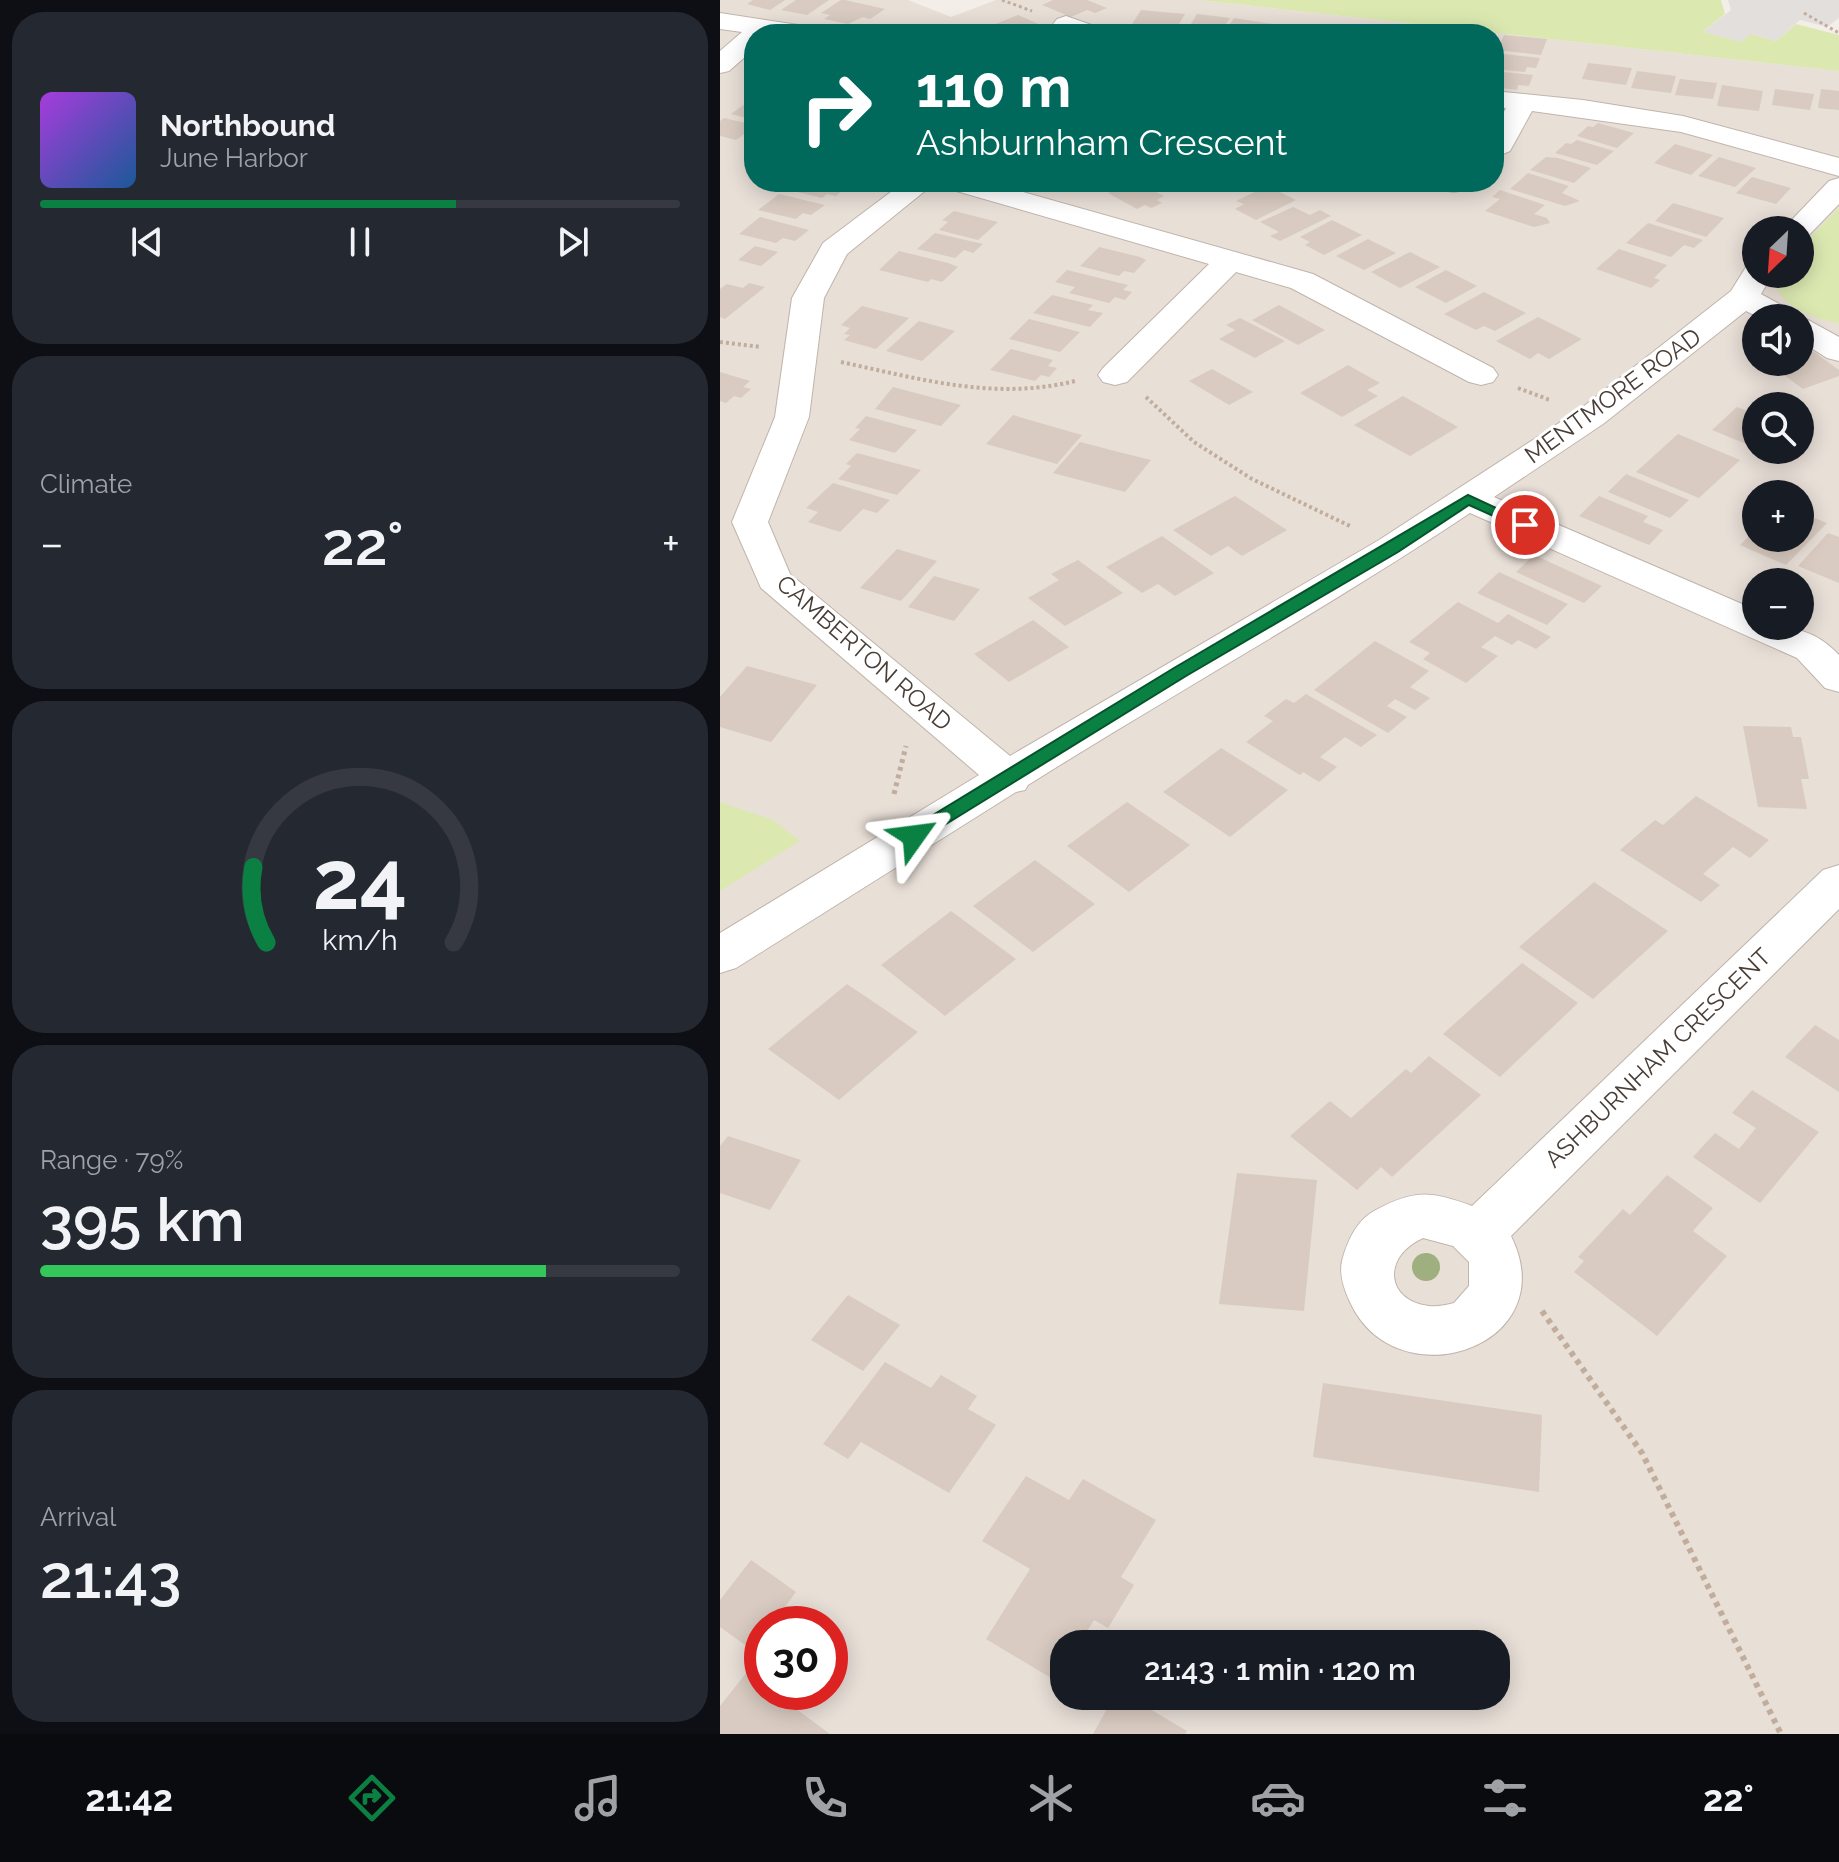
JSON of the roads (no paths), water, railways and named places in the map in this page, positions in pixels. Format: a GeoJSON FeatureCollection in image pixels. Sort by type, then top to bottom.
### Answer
{"type":"FeatureCollection","features":[{"type":"Feature","properties":{"kind":"street"},"geometry":{"type":"LineString","coordinates":[[720,21],[744,29]]}},
{"type":"Feature","properties":{"kind":"street"},"geometry":{"type":"LineString","coordinates":[[720,65],[744,44]]}},
{"type":"Feature","properties":{"kind":"street"},"geometry":{"type":"LineString","coordinates":[[1504,100],[1583,108],[1683,124],[1839,167]]}},
{"type":"Feature","properties":{"kind":"street"},"geometry":{"type":"LineString","coordinates":[[1504,138],[1523,102]]}},
{"type":"Feature","properties":{"kind":"street"},"geometry":{"type":"LineString","coordinates":[[1811,216],[1839,187]]}},
{"type":"Feature","properties":{"kind":"street","name":"CAMBERTON ROAD"},"geometry":{"type":"LineString","coordinates":[[909,192],[834,249],[808,298],[792,417],[735,524],[774,580],[1010,779]]}},
{"type":"Feature","properties":{"kind":"street"},"geometry":{"type":"LineString","coordinates":[[991,192],[1302,281],[1481,375]]}},
{"type":"Feature","properties":{"kind":"street"},"geometry":{"type":"LineString","coordinates":[[1115,375],[1231,260]]}},
{"type":"Feature","properties":{"kind":"street","name":"MENTMORE ROAD"},"geometry":{"type":"LineString","coordinates":[[720,955],[1010,779],[1156,686],[1392,548],[1468,499],[1591,417],[1748,288]]}},
{"type":"Feature","properties":{"kind":"street"},"geometry":{"type":"LineString","coordinates":[[1752,288],[1770,304]]}},
{"type":"Feature","properties":{"kind":"street"},"geometry":{"type":"LineString","coordinates":[[1814,336],[1839,351]]}},
{"type":"Feature","properties":{"kind":"street"},"geometry":{"type":"LineString","coordinates":[[1468,499],[1742,619]]}},
{"type":"Feature","properties":{"kind":"street"},"geometry":{"type":"LineString","coordinates":[[1790,640],[1811,649],[1839,679]]}},
{"type":"Feature","properties":{"kind":"street","name":"ASHBURNHAM CRESCENT"},"geometry":{"type":"LineString","coordinates":[[1488,1254],[1839,882]]}}]}
